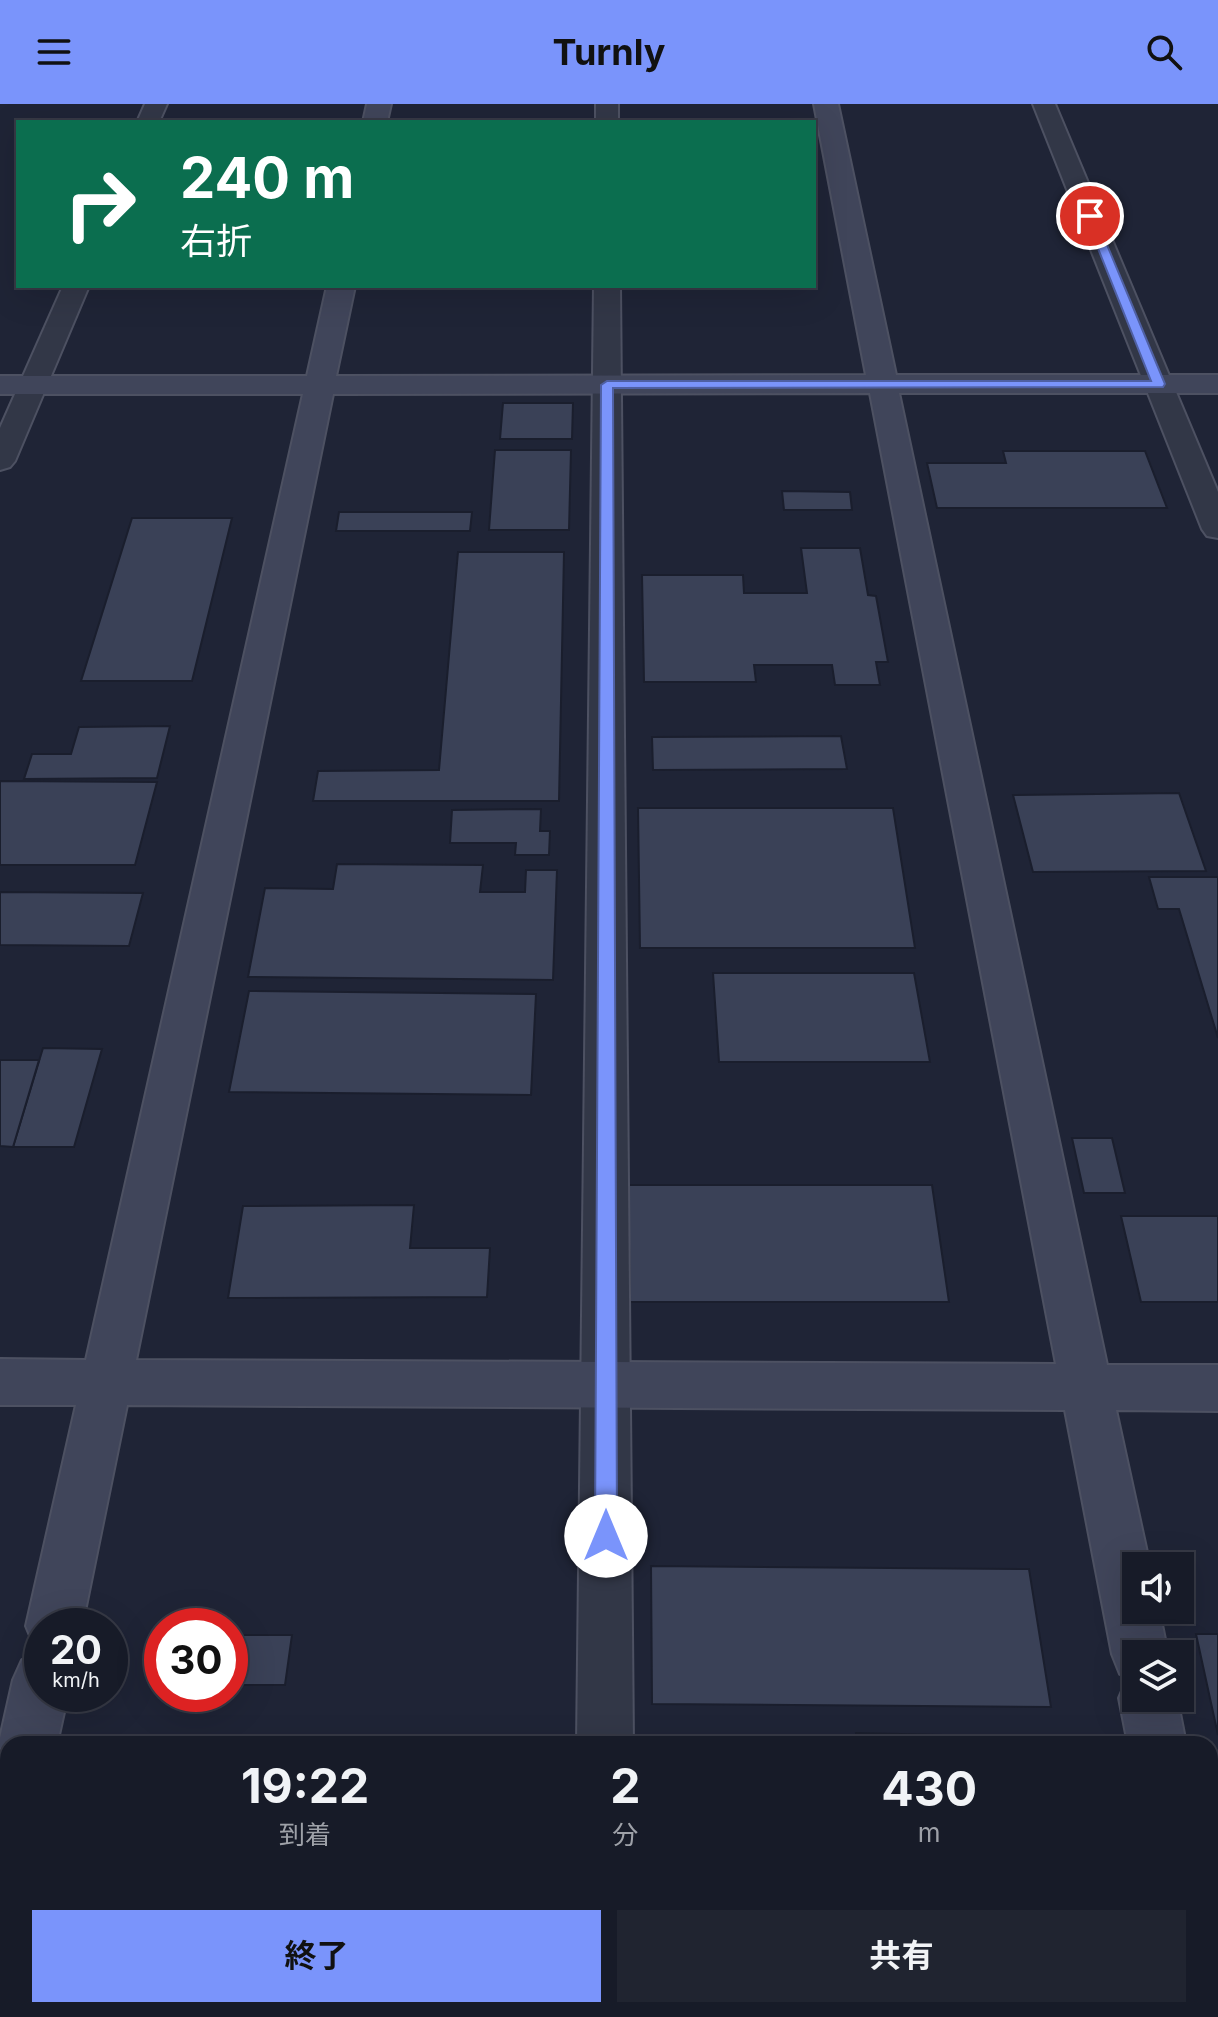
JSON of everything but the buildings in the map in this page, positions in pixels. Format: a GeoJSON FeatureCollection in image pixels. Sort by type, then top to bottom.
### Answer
{"type":"FeatureCollection","features":[{"type":"Feature","properties":{"kind":"street"},"geometry":{"type":"LineString","coordinates":[[826,104],[1137,1640]]}},
{"type":"Feature","properties":{"kind":"street"},"geometry":{"type":"LineString","coordinates":[[1044,104],[1218,529]]}},
{"type":"Feature","properties":{"kind":"street"},"geometry":{"type":"LineString","coordinates":[[0,461],[75,288]]}},
{"type":"Feature","properties":{"kind":"street"},"geometry":{"type":"LineString","coordinates":[[58,1608],[341,288]]}},
{"type":"Feature","properties":{"kind":"street"},"geometry":{"type":"LineString","coordinates":[[605,1736],[607,288]]}},
{"type":"Feature","properties":{"kind":"street"},"geometry":{"type":"LineString","coordinates":[[0,385],[1218,384]]}},
{"type":"Feature","properties":{"kind":"street"},"geometry":{"type":"LineString","coordinates":[[0,1382],[1218,1388]]}},
{"type":"Feature","properties":{"kind":"street"},"geometry":{"type":"LineString","coordinates":[[30,1736],[35,1712]]}},
{"type":"Feature","properties":{"kind":"street"},"geometry":{"type":"LineString","coordinates":[[1151,1712],[1155,1736]]}},
{"type":"Feature","properties":{"kind":"route"},"geometry":{"type":"LineString","coordinates":[[606,1536],[607,385],[1159,384],[1090,216]]}}]}
